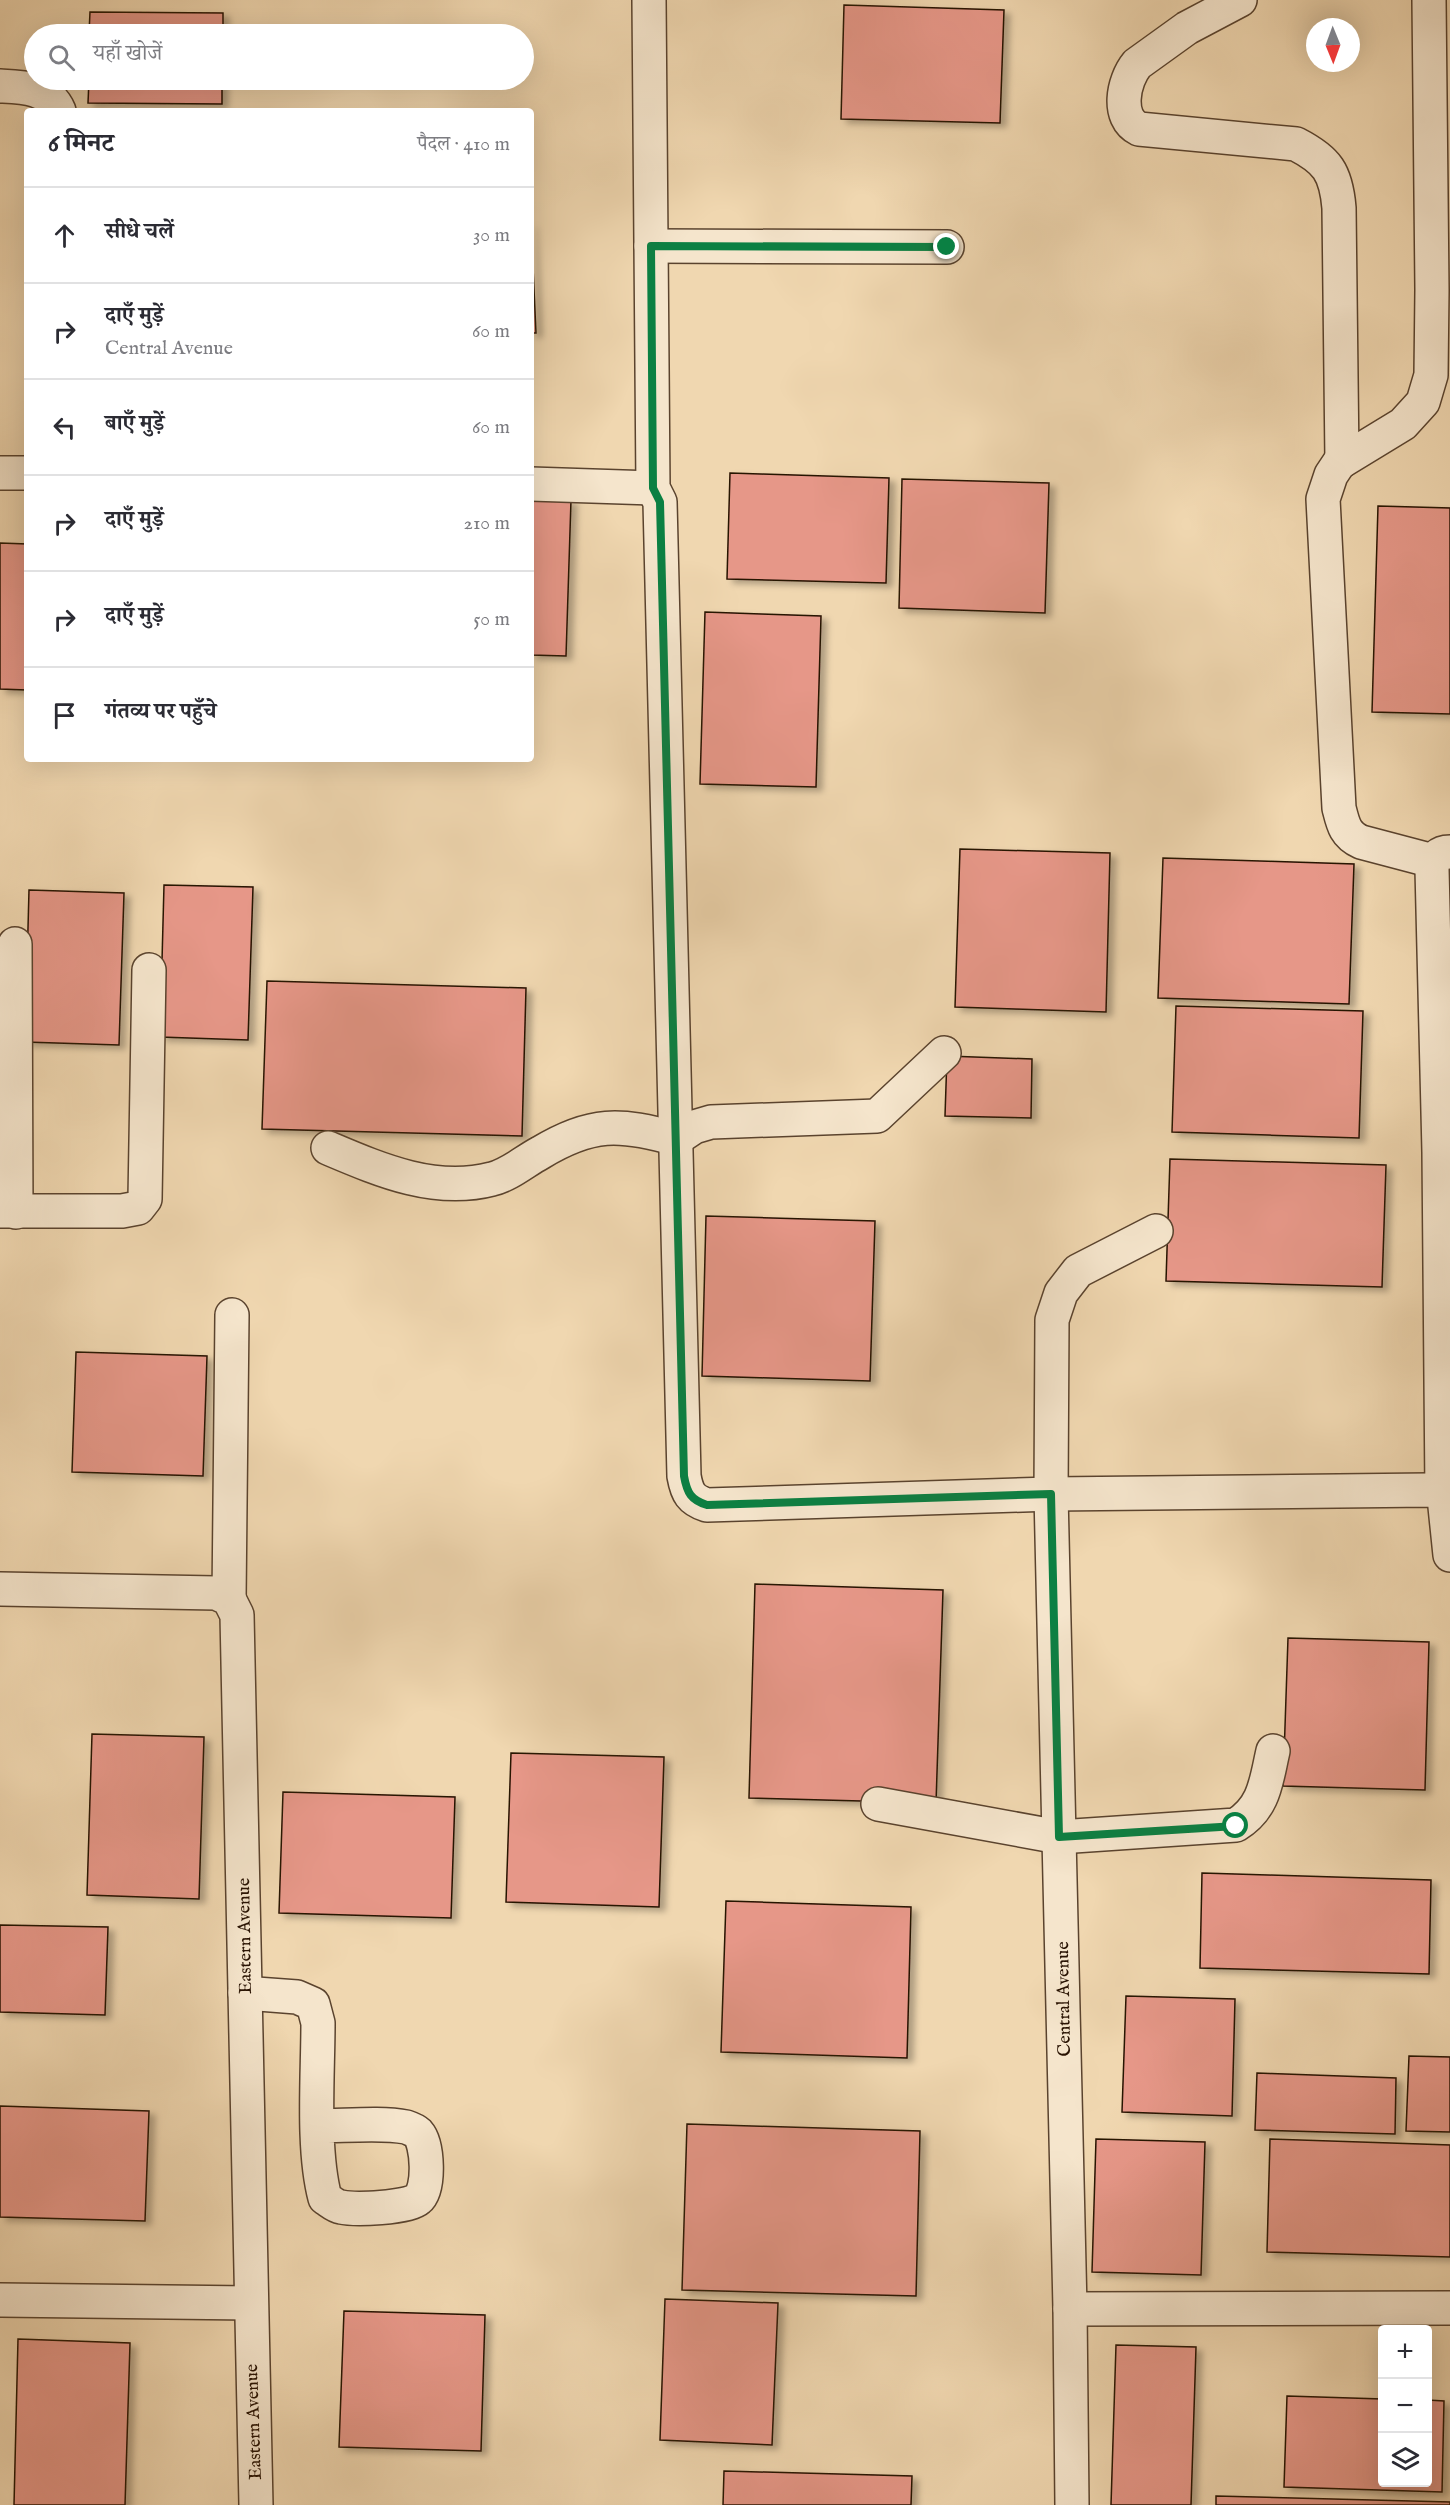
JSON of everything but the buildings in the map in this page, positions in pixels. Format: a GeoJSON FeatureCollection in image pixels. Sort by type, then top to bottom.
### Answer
{"type":"FeatureCollection","features":[{"type":"Feature","properties":{"kind":"street"},"geometry":{"type":"LineString","coordinates":[[649,0],[653,488],[660,502],[684,1476],[687,1491],[695,1501],[707,1505],[1051,1494],[1429,1490],[1442,1493]]}},
{"type":"Feature","properties":{"kind":"street"},"geometry":{"type":"LineString","coordinates":[[1240,0],[1187,28],[1137,64],[1126,83],[1124,111],[1131,125],[1139,129],[1296,144],[1316,154],[1330,169],[1337,186],[1340,208],[1342,461]]}},
{"type":"Feature","properties":{"kind":"street"},"geometry":{"type":"LineString","coordinates":[[1429,0],[1431,375],[1423,402],[1403,424],[1342,461],[1331,475],[1323,499],[1341,816],[1350,837],[1360,842],[1442,857],[1444,1152],[1442,1493],[1445,1502],[1447,1545],[1450,1556]]}},
{"type":"Feature","properties":{"kind":"street"},"geometry":{"type":"LineString","coordinates":[[0,86],[24,88]]}},
{"type":"Feature","properties":{"kind":"street"},"geometry":{"type":"LineString","coordinates":[[34,90],[45,94],[57,108]]}},
{"type":"Feature","properties":{"kind":"street"},"geometry":{"type":"LineString","coordinates":[[651,246],[947,247]]}},
{"type":"Feature","properties":{"kind":"street"},"geometry":{"type":"LineString","coordinates":[[0,473],[24,473]]}},
{"type":"Feature","properties":{"kind":"street"},"geometry":{"type":"LineString","coordinates":[[534,484],[653,488]]}},
{"type":"Feature","properties":{"kind":"street"},"geometry":{"type":"LineString","coordinates":[[15,944],[8,1211],[122,1211],[138,1208],[145,1199],[149,970]]}},
{"type":"Feature","properties":{"kind":"street"},"geometry":{"type":"LineString","coordinates":[[328,1148],[402,1178],[433,1182],[474,1182],[494,1179],[560,1140],[583,1131],[611,1127],[634,1128],[676,1139],[694,1127],[711,1122],[858,1119],[877,1116],[944,1053]]}},
{"type":"Feature","properties":{"kind":"street","name":"Central Avenue"},"geometry":{"type":"LineString","coordinates":[[1072,2505],[1070,2309],[1051,1494],[1052,1320],[1061,1293],[1078,1271],[1156,1231]]}},
{"type":"Feature","properties":{"kind":"street","name":"Eastern Avenue"},"geometry":{"type":"LineString","coordinates":[[232,1315],[229,1599],[237,1615],[239,1635],[250,2303],[256,2505]]}},
{"type":"Feature","properties":{"kind":"street"},"geometry":{"type":"LineString","coordinates":[[0,1589],[200,1591],[216,1593],[229,1599]]}},
{"type":"Feature","properties":{"kind":"street"},"geometry":{"type":"LineString","coordinates":[[878,1804],[1059,1837],[1236,1826],[1250,1817],[1261,1801],[1273,1750]]}},
{"type":"Feature","properties":{"kind":"street"},"geometry":{"type":"LineString","coordinates":[[245,1994],[297,1996],[313,2004],[318,2023],[318,2126]]}},
{"type":"Feature","properties":{"kind":"street"},"geometry":{"type":"LineString","coordinates":[[0,2300],[250,2303]]}},
{"type":"Feature","properties":{"kind":"street"},"geometry":{"type":"LineString","coordinates":[[1070,2309],[1450,2308]]}},
{"type":"Feature","properties":{"kind":"route"},"geometry":{"type":"LineString","coordinates":[[947,247],[651,246],[653,488],[660,502],[684,1476],[687,1491],[695,1501],[707,1505],[1051,1494],[1059,1837],[1236,1826]]}}]}
